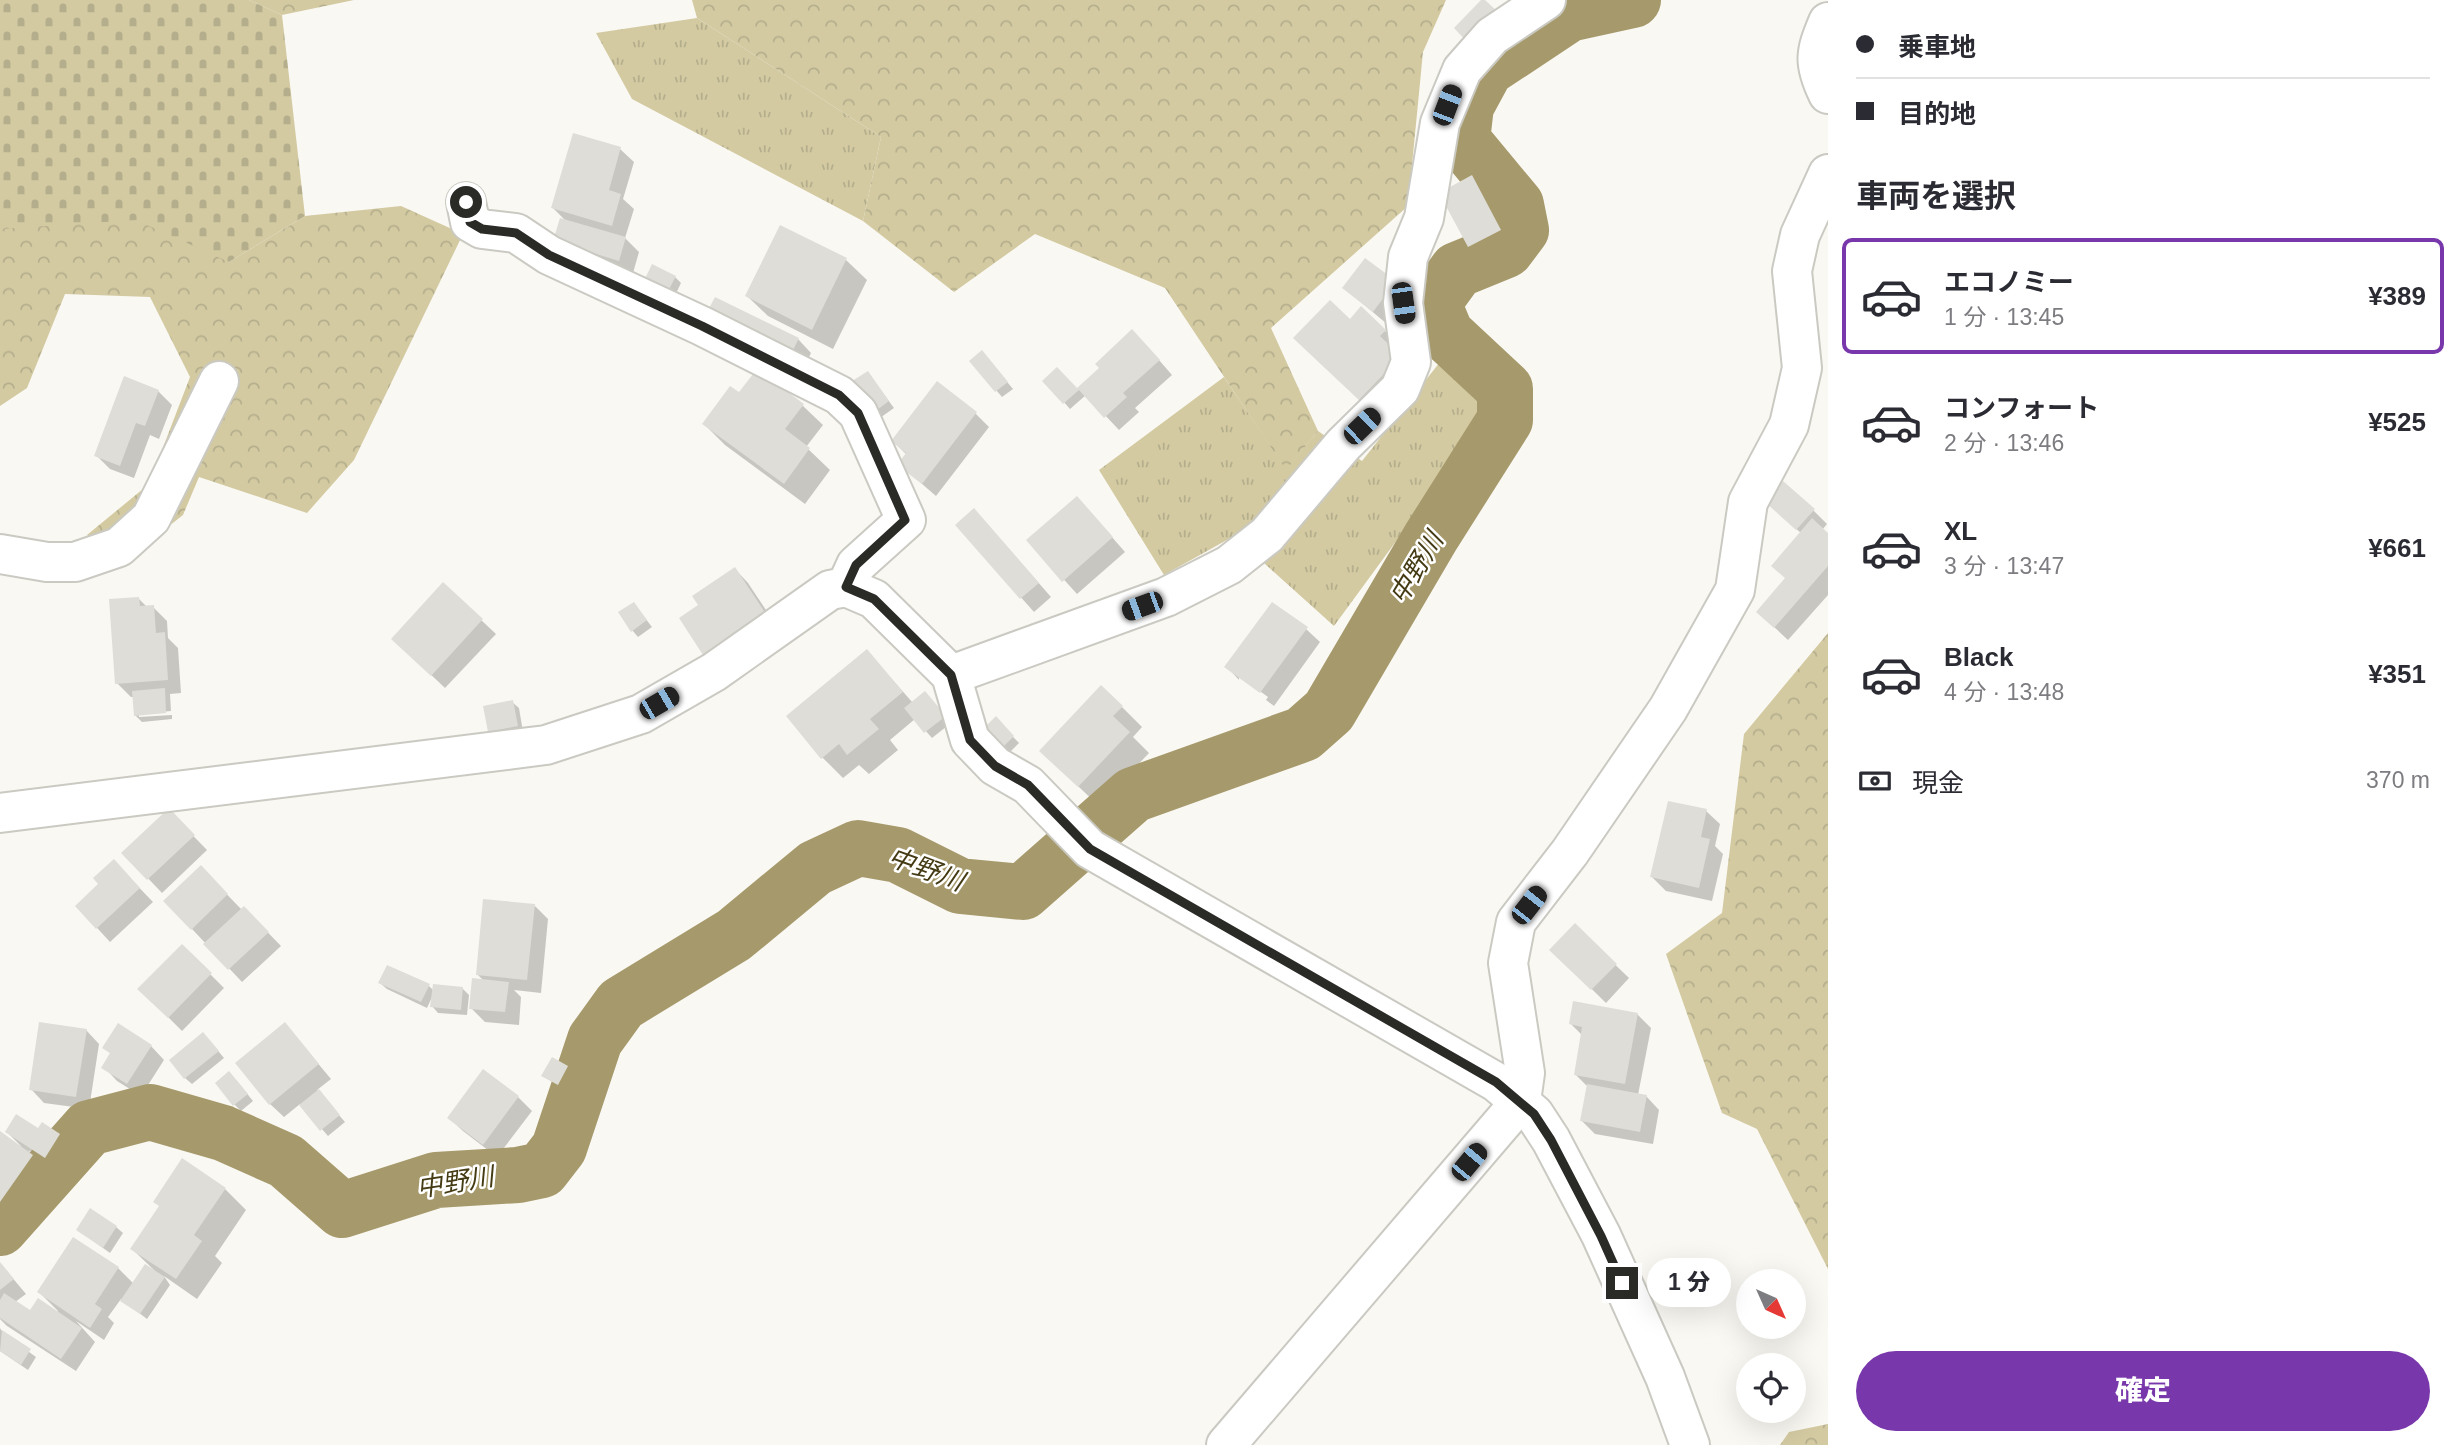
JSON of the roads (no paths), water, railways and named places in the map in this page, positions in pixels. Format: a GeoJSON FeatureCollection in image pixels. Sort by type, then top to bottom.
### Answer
{"type":"FeatureCollection","features":[{"type":"Feature","properties":{"kind":"street"},"geometry":{"type":"LineString","coordinates":[[951,675],[1166,597],[1229,565],[1267,535],[1343,445],[1400,388],[1411,362],[1403,303],[1408,257],[1424,218],[1440,123],[1462,69],[1493,36],[1546,0]]}},
{"type":"Feature","properties":{"kind":"street"},"geometry":{"type":"LineString","coordinates":[[1828,22],[1818,45],[1817,72],[1828,94]]}},
{"type":"Feature","properties":{"kind":"street"},"geometry":{"type":"LineString","coordinates":[[1226,1445],[1521,1101],[1525,1073],[1508,963],[1516,922],[1570,852],[1668,709],[1735,590],[1748,502],[1789,425],[1802,368],[1792,271],[1800,235],[1828,174]]}},
{"type":"Feature","properties":{"kind":"street"},"geometry":{"type":"LineString","coordinates":[[466,202],[470,222],[482,229],[516,233],[549,255],[702,326],[839,395],[858,413],[905,520],[856,565],[846,587]]}},
{"type":"Feature","properties":{"kind":"street"},"geometry":{"type":"LineString","coordinates":[[0,554],[47,562],[75,562],[119,547],[151,517],[219,380]]}},
{"type":"Feature","properties":{"kind":"street"},"geometry":{"type":"LineString","coordinates":[[0,813],[546,745],[641,714],[714,672],[831,590],[846,587],[874,599],[951,675],[970,740],[995,766],[1028,785],[1079,839],[1496,1082],[1534,1114],[1551,1140],[1601,1236],[1665,1377],[1690,1445]]}},
{"type":"Feature","properties":{"kind":"waterway","name":"中野川"},"geometry":{"type":"LineString","coordinates":[[0,1228],[89,1128],[150,1112],[223,1133],[286,1161],[342,1210],[436,1180],[518,1175],[542,1170],[559,1148],[595,1040],[621,1004],[734,935],[815,868],[858,848],[898,855],[960,886],[1023,892],[1133,795],[1303,734],[1329,711],[1431,537],[1505,420],[1505,389],[1446,334],[1433,303],[1457,270],[1506,250],[1521,230],[1516,205],[1462,140],[1466,106],[1486,69],[1569,14],[1633,0]]}}]}
